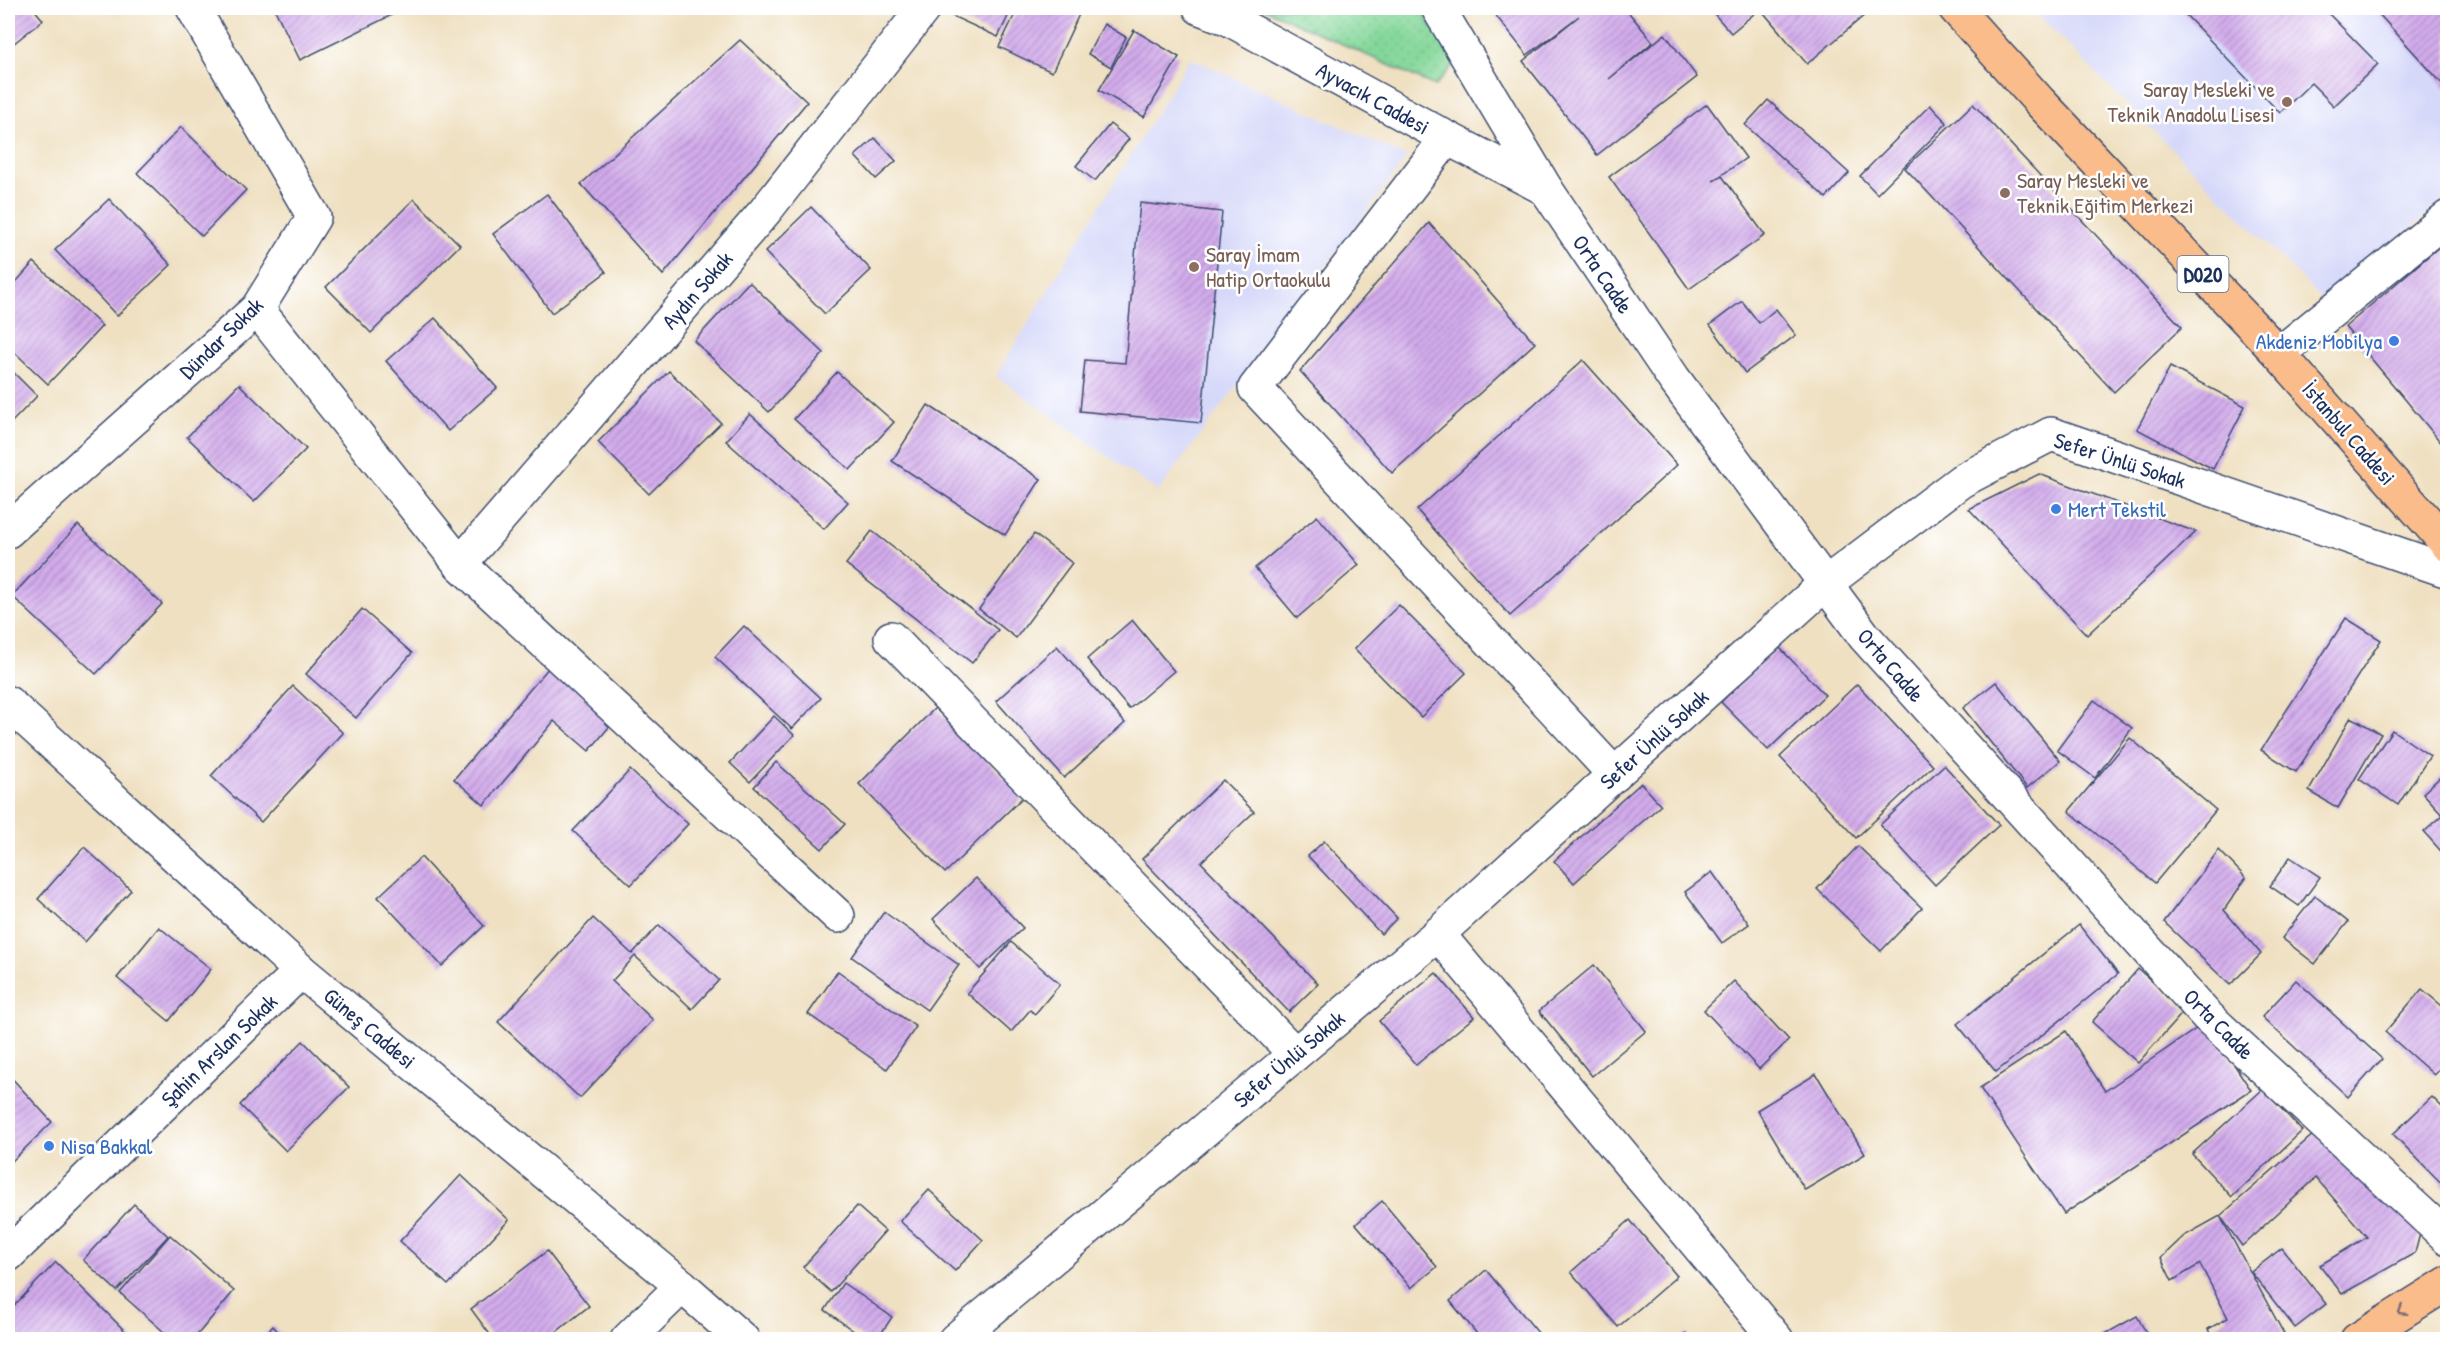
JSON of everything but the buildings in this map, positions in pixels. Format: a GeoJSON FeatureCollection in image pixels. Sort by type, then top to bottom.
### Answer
{"type":"FeatureCollection","features":[{"type":"Feature","properties":{"kind":"main road","name":"İstanbul Caddesi"},"geometry":{"type":"LineString","coordinates":[[1955,8],[2040,102],[2279,354],[2448,545]]}},
{"type":"Feature","properties":{"kind":"main road"},"geometry":{"type":"LineString","coordinates":[[2357,1340],[2448,1283]]}},
{"type":"Feature","properties":{"kind":"street","name":"Dündar Sokak"},"geometry":{"type":"LineString","coordinates":[[8,531],[257,309],[314,217],[194,8]]}},
{"type":"Feature","properties":{"kind":"street","name":"Aydın Sokak"},"geometry":{"type":"LineString","coordinates":[[460,564],[766,210],[924,8]]}},
{"type":"Feature","properties":{"kind":"street","name":"Orta Cadde"},"geometry":{"type":"LineString","coordinates":[[1438,8],[1546,189],[1674,379],[1865,637],[2206,1015],[2448,1238]]}},
{"type":"Feature","properties":{"kind":"street","name":"Ayvacık Caddesi"},"geometry":{"type":"LineString","coordinates":[[1220,11],[1447,138],[1546,189]]}},
{"type":"Feature","properties":{"kind":"street"},"geometry":{"type":"LineString","coordinates":[[1447,138],[1255,388],[1615,774]]}},
{"type":"Feature","properties":{"kind":"street"},"geometry":{"type":"LineString","coordinates":[[2279,354],[2448,217]]}},
{"type":"Feature","properties":{"kind":"street"},"geometry":{"type":"LineString","coordinates":[[257,309],[460,564],[838,916]]}},
{"type":"Feature","properties":{"kind":"street","name":"Sefer Ünlü Sokak"},"geometry":{"type":"LineString","coordinates":[[955,1340],[1438,934],[1825,584],[1961,481],[2051,434],[2448,571]]}},
{"type":"Feature","properties":{"kind":"street"},"geometry":{"type":"LineString","coordinates":[[891,638],[1295,1054]]}},
{"type":"Feature","properties":{"kind":"street","name":"Güneş Caddesi"},"geometry":{"type":"LineString","coordinates":[[8,703],[301,971],[682,1286],[743,1340]]}},
{"type":"Feature","properties":{"kind":"street"},"geometry":{"type":"LineString","coordinates":[[1438,934],[1777,1340]]}},
{"type":"Feature","properties":{"kind":"street","name":"Şahin Arslan Sokak"},"geometry":{"type":"LineString","coordinates":[[8,1255],[301,971]]}},
{"type":"Feature","properties":{"kind":"street"},"geometry":{"type":"LineString","coordinates":[[627,1340],[682,1286]]}},
{"type":"Feature","properties":{"kind":"shaded area","name":"Saray Mesleki ve Teknik Anadolu Lisesi"},"geometry":{"type":"Polygon","coordinates":[[[2031,8],[2447,8],[2447,197],[2324,301],[2031,8]]]}},
{"type":"Feature","properties":{"kind":"shaded area","name":"Saray İmam Hatip Ortaokulu"},"geometry":{"type":"Polygon","coordinates":[[[1190,58],[1407,157],[1158,492],[996,376],[1190,58]]]}},
{"type":"Feature","properties":{"kind":"green space"},"geometry":{"type":"Polygon","coordinates":[[[1263,8],[1420,8],[1455,63],[1435,86],[1263,8]]]}},
{"type":"Feature","properties":{"kind":"place","name":"Saray Mesleki ve Teknik Anadolu Lisesi"},"geometry":{"type":"Point","coordinates":[2287,102]}},
{"type":"Feature","properties":{"kind":"place","name":"Saray Mesleki ve Teknik Eğitim Merkezi"},"geometry":{"type":"Point","coordinates":[2005,193]}},
{"type":"Feature","properties":{"kind":"place","name":"Saray İmam Hatip Ortaokulu"},"geometry":{"type":"Point","coordinates":[1194,267]}},
{"type":"Feature","properties":{"kind":"place","name":"Akdeniz Mobilya"},"geometry":{"type":"Point","coordinates":[2394,341]}},
{"type":"Feature","properties":{"kind":"place","name":"Mert Tekstil"},"geometry":{"type":"Point","coordinates":[2056,509]}},
{"type":"Feature","properties":{"kind":"place","name":"Nisa Bakkal"},"geometry":{"type":"Point","coordinates":[49,1146]}}]}
